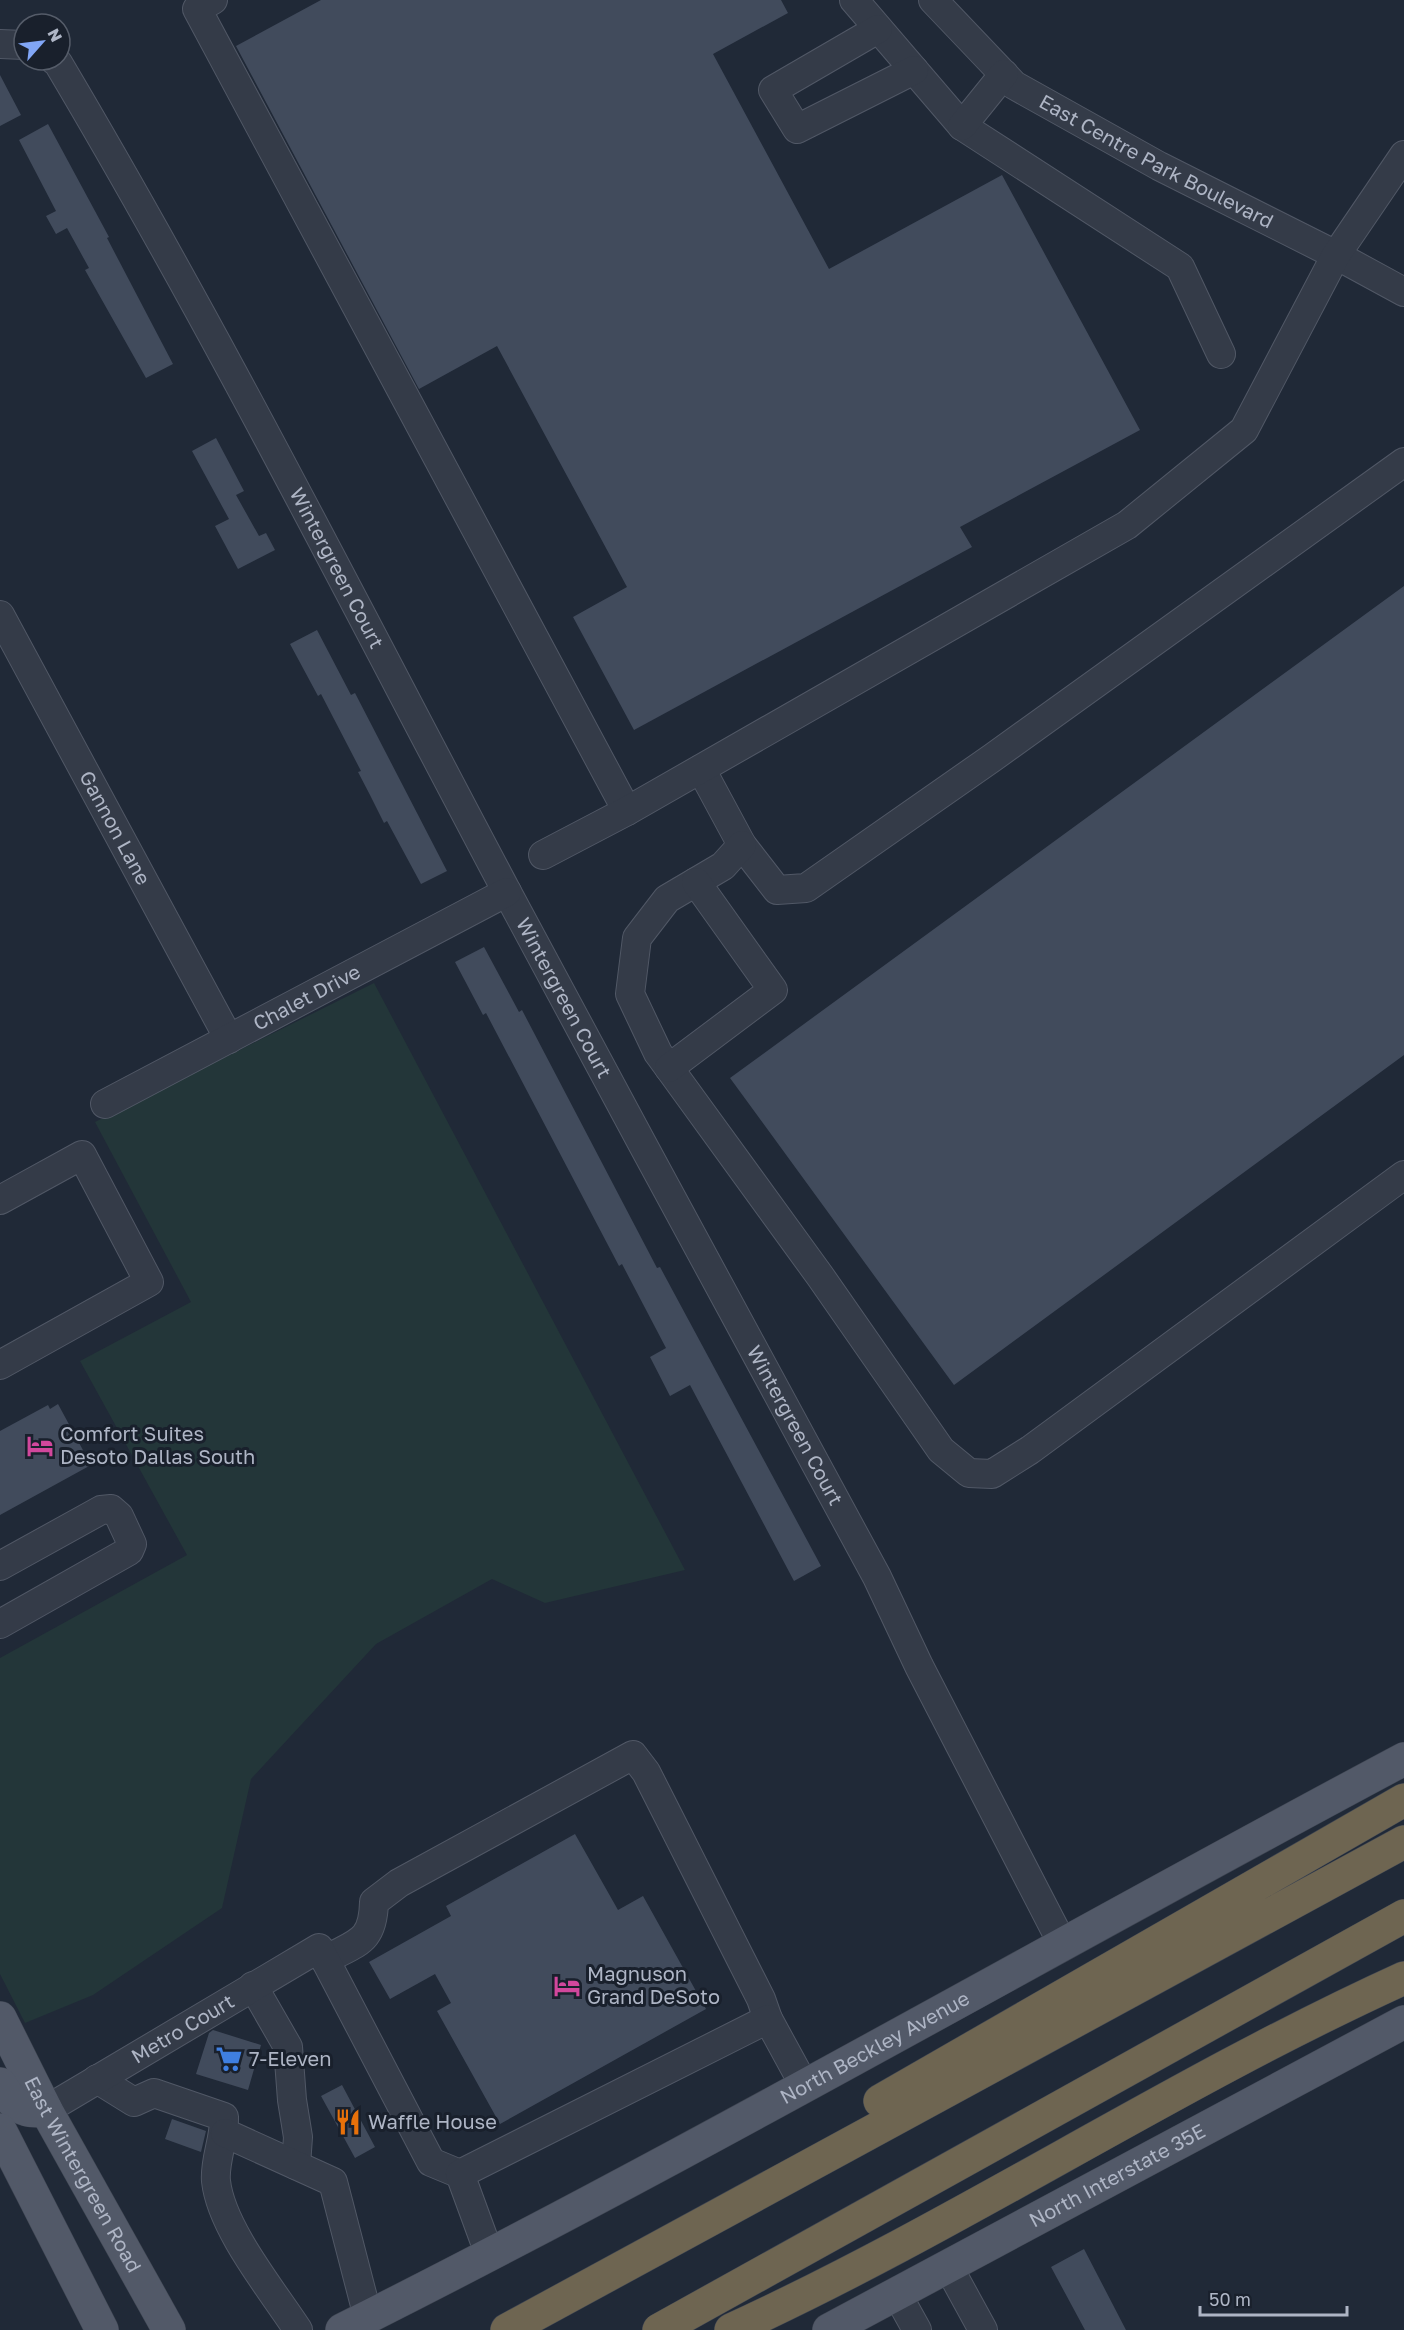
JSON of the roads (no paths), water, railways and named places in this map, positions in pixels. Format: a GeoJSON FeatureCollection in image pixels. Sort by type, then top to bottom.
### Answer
{"type":"FeatureCollection","features":[{"type":"Feature","properties":{"kind":"highway"},"geometry":{"type":"LineString","coordinates":[[555,2304],[773,2162],[1404,1800]]}},
{"type":"Feature","properties":{"kind":"highway"},"geometry":{"type":"LineString","coordinates":[[507,2330],[1404,1842]]}},
{"type":"Feature","properties":{"kind":"highway"},"geometry":{"type":"LineString","coordinates":[[659,2330],[1404,1916]]}},
{"type":"Feature","properties":{"kind":"highway"},"geometry":{"type":"LineString","coordinates":[[731,2330],[904,2244],[1228,2064],[1334,2010],[1404,1978]]}},
{"type":"Feature","properties":{"kind":"main road","name":"North Beckley Avenue"},"geometry":{"type":"LineString","coordinates":[[355,2323],[490,2256],[1404,1759]]}},
{"type":"Feature","properties":{"kind":"main road","name":"East Wintergreen Road"},"geometry":{"type":"LineString","coordinates":[[0,2018],[46,2110],[169,2330]]}},
{"type":"Feature","properties":{"kind":"main road","name":"North Interstate 35E"},"geometry":{"type":"LineString","coordinates":[[830,2330],[1404,2022]]}},
{"type":"Feature","properties":{"kind":"main road"},"geometry":{"type":"LineString","coordinates":[[0,2084],[19,2107],[30,2113],[46,2110]]}},
{"type":"Feature","properties":{"kind":"main road"},"geometry":{"type":"LineString","coordinates":[[1,2136],[102,2330]]}},
{"type":"Feature","properties":{"kind":"street"},"geometry":{"type":"LineString","coordinates":[[213,0],[197,9],[627,811]]}},
{"type":"Feature","properties":{"kind":"street"},"geometry":{"type":"LineString","coordinates":[[854,0],[962,126],[1180,267],[1221,354]]}},
{"type":"Feature","properties":{"kind":"street","name":"East Centre Park Boulevard"},"geometry":{"type":"LineString","coordinates":[[933,0],[1014,85],[1159,166],[1336,255],[1404,292]]}},
{"type":"Feature","properties":{"kind":"street"},"geometry":{"type":"LineString","coordinates":[[878,28],[773,90],[797,129],[914,70]]}},
{"type":"Feature","properties":{"kind":"street","name":"Wintergreen Court"},"geometry":{"type":"LineString","coordinates":[[63,72],[131,185],[269,437],[507,892],[877,1577],[919,1666],[1062,1943]]}},
{"type":"Feature","properties":{"kind":"street"},"geometry":{"type":"LineString","coordinates":[[962,126],[1004,74]]}},
{"type":"Feature","properties":{"kind":"street"},"geometry":{"type":"LineString","coordinates":[[543,855],[627,811],[1127,525],[1244,429],[1336,255],[1404,155]]}},
{"type":"Feature","properties":{"kind":"street"},"geometry":{"type":"LineString","coordinates":[[701,769],[742,845],[777,890],[806,888],[992,758],[1404,462]]}},
{"type":"Feature","properties":{"kind":"street","name":"Gannon Lane"},"geometry":{"type":"LineString","coordinates":[[0,615],[229,1039]]}},
{"type":"Feature","properties":{"kind":"street"},"geometry":{"type":"LineString","coordinates":[[742,845],[723,866],[667,899],[637,938],[630,994],[658,1053],[820,1276],[941,1450],[969,1473],[992,1474],[1030,1450],[1404,1174]]}},
{"type":"Feature","properties":{"kind":"street"},"geometry":{"type":"LineString","coordinates":[[669,1068],[773,990],[696,882]]}},
{"type":"Feature","properties":{"kind":"street","name":"Chalet Drive"},"geometry":{"type":"LineString","coordinates":[[105,1104],[507,892]]}},
{"type":"Feature","properties":{"kind":"street"},"geometry":{"type":"LineString","coordinates":[[0,1200],[82,1155],[150,1282],[0,1365]]}},
{"type":"Feature","properties":{"kind":"street"},"geometry":{"type":"LineString","coordinates":[[0,1566],[101,1510],[111,1509],[119,1516],[132,1544],[129,1551],[0,1624]]}},
{"type":"Feature","properties":{"kind":"street","name":"Metro Court"},"geometry":{"type":"LineString","coordinates":[[46,2110],[253,1986],[322,1954],[367,1937],[373,1922],[374,1902],[399,1883],[633,1755],[646,1772],[761,1999],[768,2019]]}},
{"type":"Feature","properties":{"kind":"street"},"geometry":{"type":"LineString","coordinates":[[322,1954],[431,2162],[460,2174],[490,2256]]}},
{"type":"Feature","properties":{"kind":"street"},"geometry":{"type":"LineString","coordinates":[[253,1986],[288,2048],[292,2100],[298,2137],[297,2165]]}},
{"type":"Feature","properties":{"kind":"street"},"geometry":{"type":"LineString","coordinates":[[460,2174],[768,2019],[804,2085]]}},
{"type":"Feature","properties":{"kind":"street"},"geometry":{"type":"LineString","coordinates":[[97,2079],[134,2102],[154,2093],[224,2116],[225,2133],[216,2180],[228,2223],[298,2330]]}},
{"type":"Feature","properties":{"kind":"street"},"geometry":{"type":"LineString","coordinates":[[225,2133],[333,2182],[355,2323]]}},
{"type":"Feature","properties":{"kind":"street"},"geometry":{"type":"LineString","coordinates":[[948,2266],[983,2330]]}},
{"type":"Feature","properties":{"kind":"street"},"geometry":{"type":"LineString","coordinates":[[897,2294],[917,2330]]}},
{"type":"Feature","properties":{"kind":"place","name":"Comfort Suites Desoto Dallas South"},"geometry":{"type":"Point","coordinates":[40,1446]}},
{"type":"Feature","properties":{"kind":"place","name":"Magnuson Grand DeSoto"},"geometry":{"type":"Point","coordinates":[567,1986]}},
{"type":"Feature","properties":{"kind":"place","name":"7-Eleven"},"geometry":{"type":"Point","coordinates":[229,2059]}},
{"type":"Feature","properties":{"kind":"place","name":"Waffle House"},"geometry":{"type":"Point","coordinates":[348,2122]}}]}
